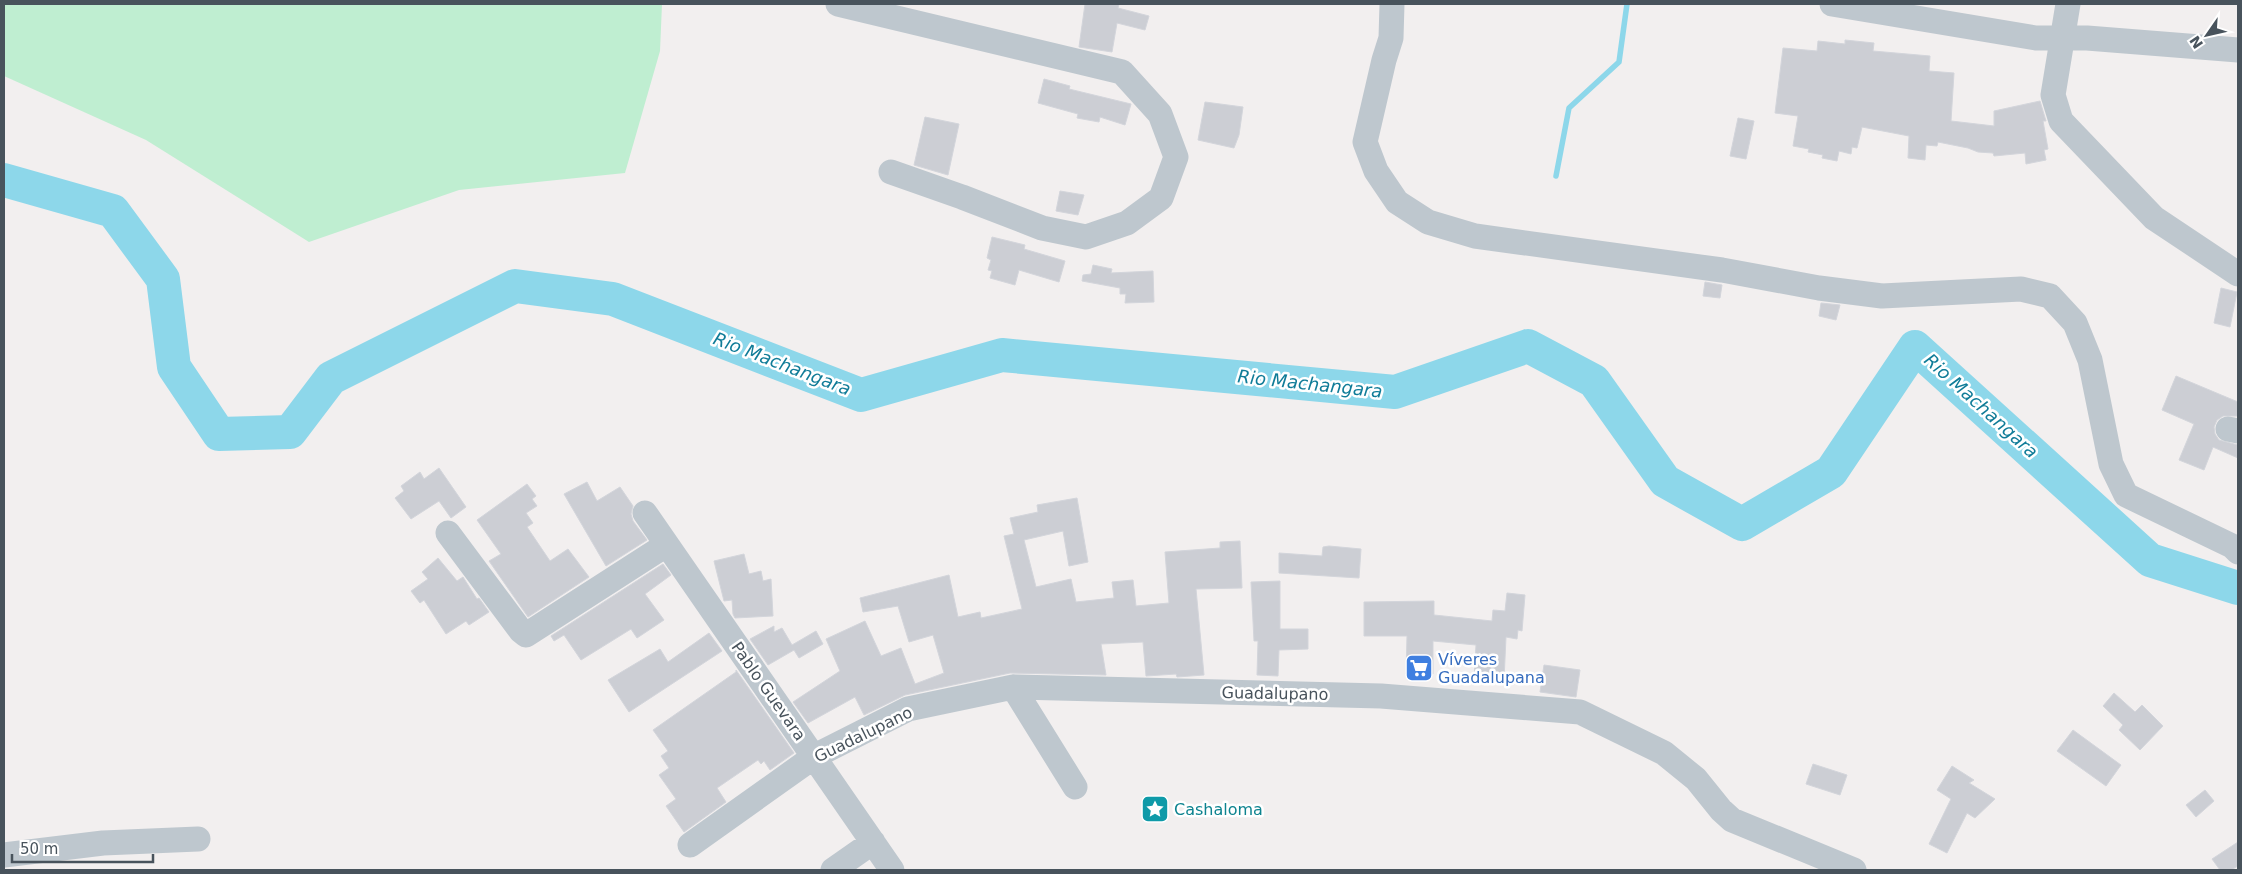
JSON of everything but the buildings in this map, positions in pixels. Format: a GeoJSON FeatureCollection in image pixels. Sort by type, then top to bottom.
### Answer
{"type":"FeatureCollection","features":[{"type":"Feature","properties":{"kind":"street"},"geometry":{"type":"LineString","coordinates":[[838,4],[1122,72],[1160,114],[1176,157],[1162,198],[1126,223],[1086,237],[1042,228],[891,172]]}},
{"type":"Feature","properties":{"kind":"street"},"geometry":{"type":"LineString","coordinates":[[1392,4],[1391,38],[1365,142],[1376,171],[1397,202],[1428,222],[1475,236],[1722,270],[1819,288],[1882,296],[2021,288],[2050,296],[2075,323],[2090,360],[2111,464],[2126,494],[2232,546],[2238,552]]}},
{"type":"Feature","properties":{"kind":"street"},"geometry":{"type":"LineString","coordinates":[[1832,4],[2036,38],[2062,40],[2087,38],[2238,50]]}},
{"type":"Feature","properties":{"kind":"street"},"geometry":{"type":"LineString","coordinates":[[2068,4],[2054,95],[2061,121],[2154,218],[2238,274]]}},
{"type":"Feature","properties":{"kind":"street","name":"Pablo Guevara"},"geometry":{"type":"LineString","coordinates":[[644,513],[815,756],[892,870]]}},
{"type":"Feature","properties":{"kind":"street"},"geometry":{"type":"LineString","coordinates":[[448,533],[520,631],[526,635],[666,545]]}},
{"type":"Feature","properties":{"kind":"street"},"geometry":{"type":"LineString","coordinates":[[1013,687],[1075,787]]}},
{"type":"Feature","properties":{"kind":"street","name":"Guadalupano"},"geometry":{"type":"LineString","coordinates":[[690,845],[815,756],[908,709],[1013,687],[1381,696],[1580,712],[1664,753],[1696,779],[1721,810],[1732,820],[1854,870]]}},
{"type":"Feature","properties":{"kind":"street"},"geometry":{"type":"LineString","coordinates":[[4,855],[103,843],[198,839]]}},
{"type":"Feature","properties":{"kind":"street"},"geometry":{"type":"LineString","coordinates":[[833,870],[873,842]]}},
{"type":"Feature","properties":{"kind":"green space"},"geometry":{"type":"Polygon","coordinates":[[[4,4],[662,4],[660,51],[625,173],[459,190],[309,242],[146,140],[4,76],[4,4]]]}},
{"type":"Feature","properties":{"kind":"waterway"},"geometry":{"type":"LineString","coordinates":[[1556,176],[1569,108],[1619,62],[1627,4]]}},
{"type":"Feature","properties":{"kind":"waterway","name":"Rio Machangara"},"geometry":{"type":"LineString","coordinates":[[4,180],[113,211],[163,279],[174,367],[219,434],[290,432],[331,378],[515,286],[613,299],[861,395],[1002,355],[1395,392],[1528,346],[1594,381],[1665,481],[1742,524],[1831,472],[1915,347],[2150,560],[2238,588]]}},
{"type":"Feature","properties":{"kind":"place","name":"Víveres Guadalupana"},"geometry":{"type":"Point","coordinates":[1419,668]}},
{"type":"Feature","properties":{"kind":"place","name":"Cashaloma"},"geometry":{"type":"Point","coordinates":[1155,809]}}]}
